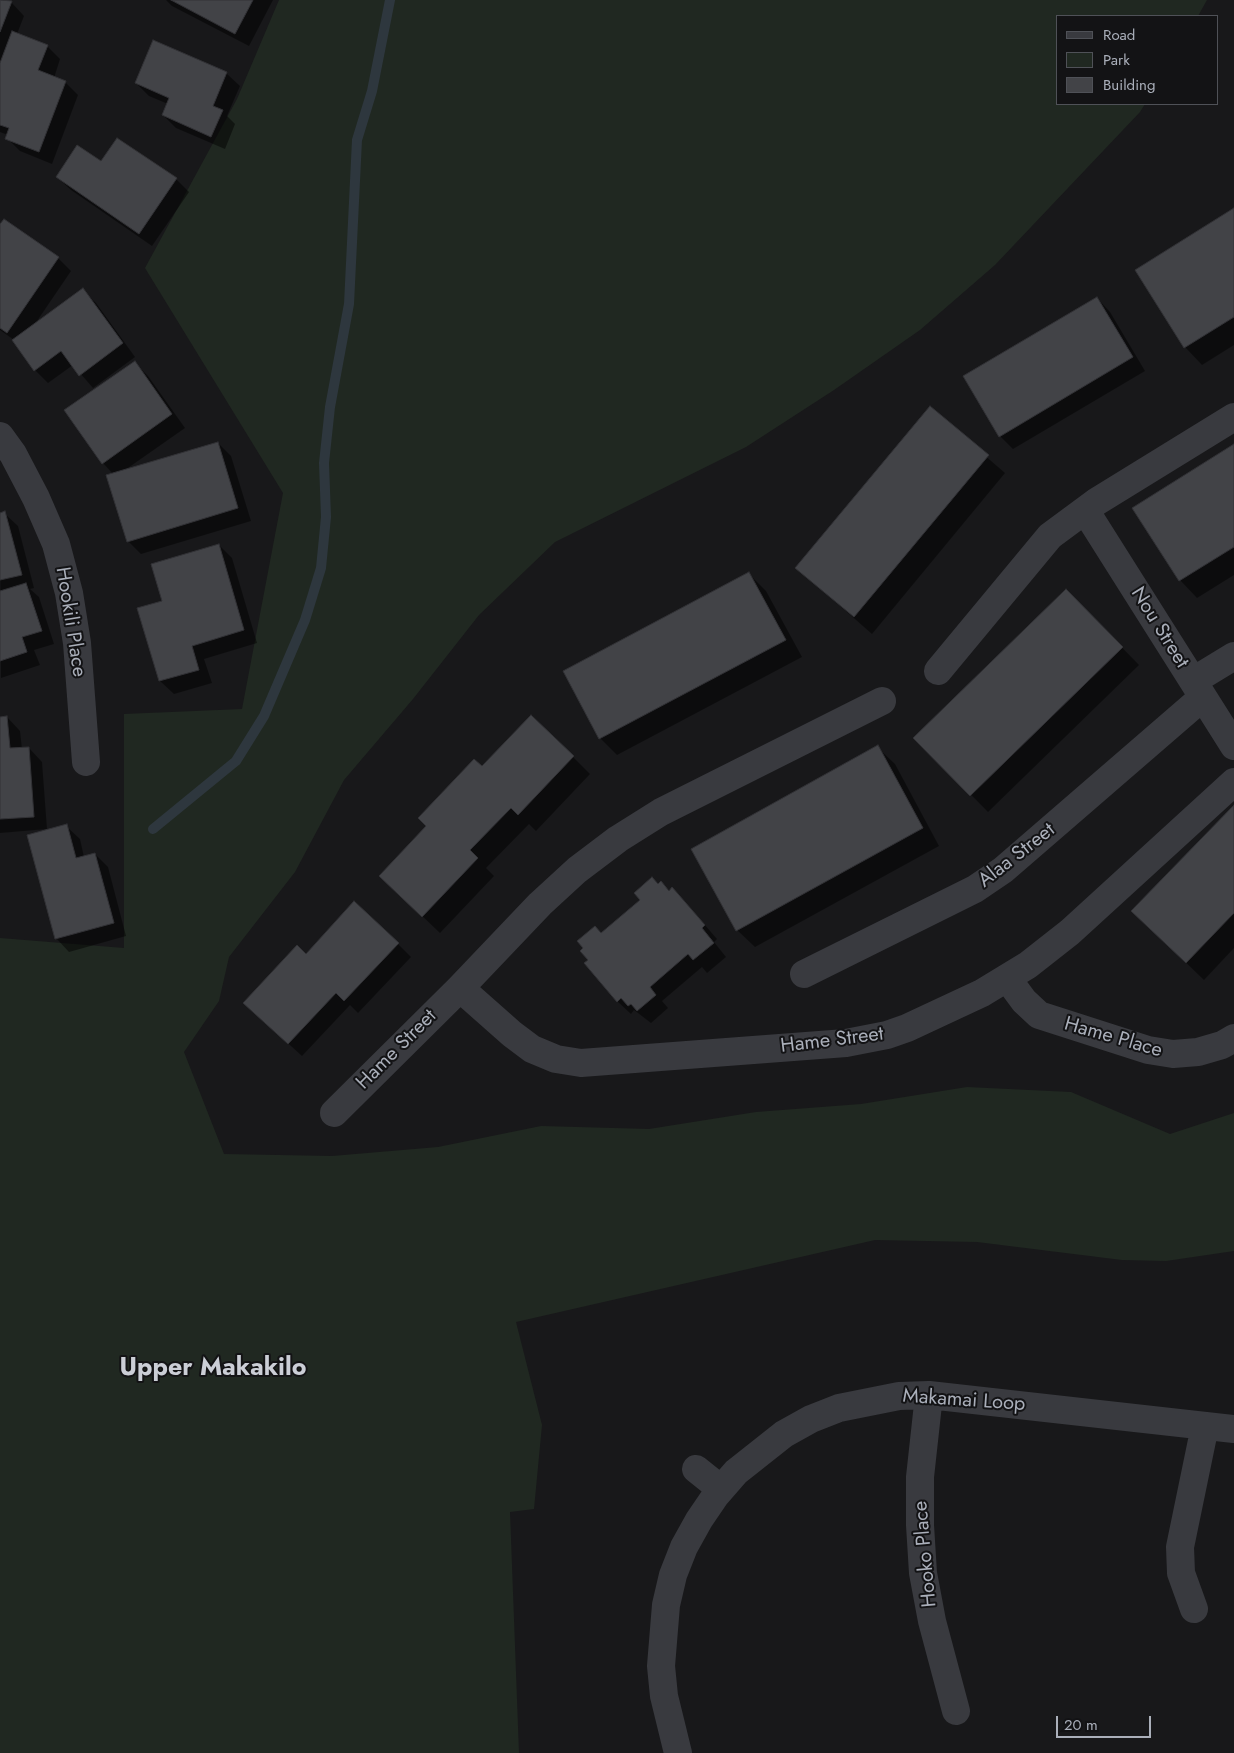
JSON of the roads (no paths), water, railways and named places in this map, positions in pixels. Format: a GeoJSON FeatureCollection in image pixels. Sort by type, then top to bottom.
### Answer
{"type":"FeatureCollection","features":[{"type":"Feature","properties":{"kind":"street"},"geometry":{"type":"LineString","coordinates":[[938,671],[1050,536],[1085,510],[1234,417]]}},
{"type":"Feature","properties":{"kind":"street","name":"Hookili Place"},"geometry":{"type":"LineString","coordinates":[[0,436],[13,454],[36,498],[56,544],[69,593],[77,643],[86,762]]}},
{"type":"Feature","properties":{"kind":"street","name":"Nou Street"},"geometry":{"type":"LineString","coordinates":[[1085,510],[1234,746]]}},
{"type":"Feature","properties":{"kind":"street","name":"Alaa Street"},"geometry":{"type":"LineString","coordinates":[[804,974],[975,889],[1003,870],[1234,656]]}},
{"type":"Feature","properties":{"kind":"street","name":"Hame Street"},"geometry":{"type":"LineString","coordinates":[[334,1113],[460,988],[540,904],[577,870],[618,839],[661,812],[882,701]]}},
{"type":"Feature","properties":{"kind":"street","name":"Hame Street"},"geometry":{"type":"LineString","coordinates":[[460,988],[532,1049],[556,1059],[581,1063],[867,1040],[907,1028],[982,993],[1028,965],[1070,932],[1234,782]]}},
{"type":"Feature","properties":{"kind":"street","name":"Hame Place"},"geometry":{"type":"LineString","coordinates":[[1007,978],[1024,1001],[1039,1015],[1148,1050],[1173,1054],[1198,1052],[1222,1045],[1234,1038]]}},
{"type":"Feature","properties":{"kind":"street","name":"Makamai Loop"},"geometry":{"type":"LineString","coordinates":[[678,1753],[664,1696],[661,1666],[666,1605],[684,1547],[699,1520],[721,1489],[759,1452],[811,1419],[839,1408],[868,1400],[929,1395],[1234,1429]]}},
{"type":"Feature","properties":{"kind":"street","name":"Hooko Place"},"geometry":{"type":"LineString","coordinates":[[929,1395],[920,1477],[923,1574],[932,1621],[956,1711]]}},
{"type":"Feature","properties":{"kind":"street"},"geometry":{"type":"LineString","coordinates":[[1194,1609],[1182,1573],[1180,1547],[1205,1426]]}},
{"type":"Feature","properties":{"kind":"street"},"geometry":{"type":"LineString","coordinates":[[696,1469],[721,1489]]}},
{"type":"Feature","properties":{"kind":"waterway"},"geometry":{"type":"LineString","coordinates":[[153,829],[236,761],[264,716],[305,620],[321,568],[326,517],[324,463],[330,407],[349,304],[357,140],[372,91],[390,0]]}},
{"type":"Feature","properties":{"kind":"district","name":"Upper Makakilo"},"geometry":{"type":"Point","coordinates":[213,1369]}}]}
